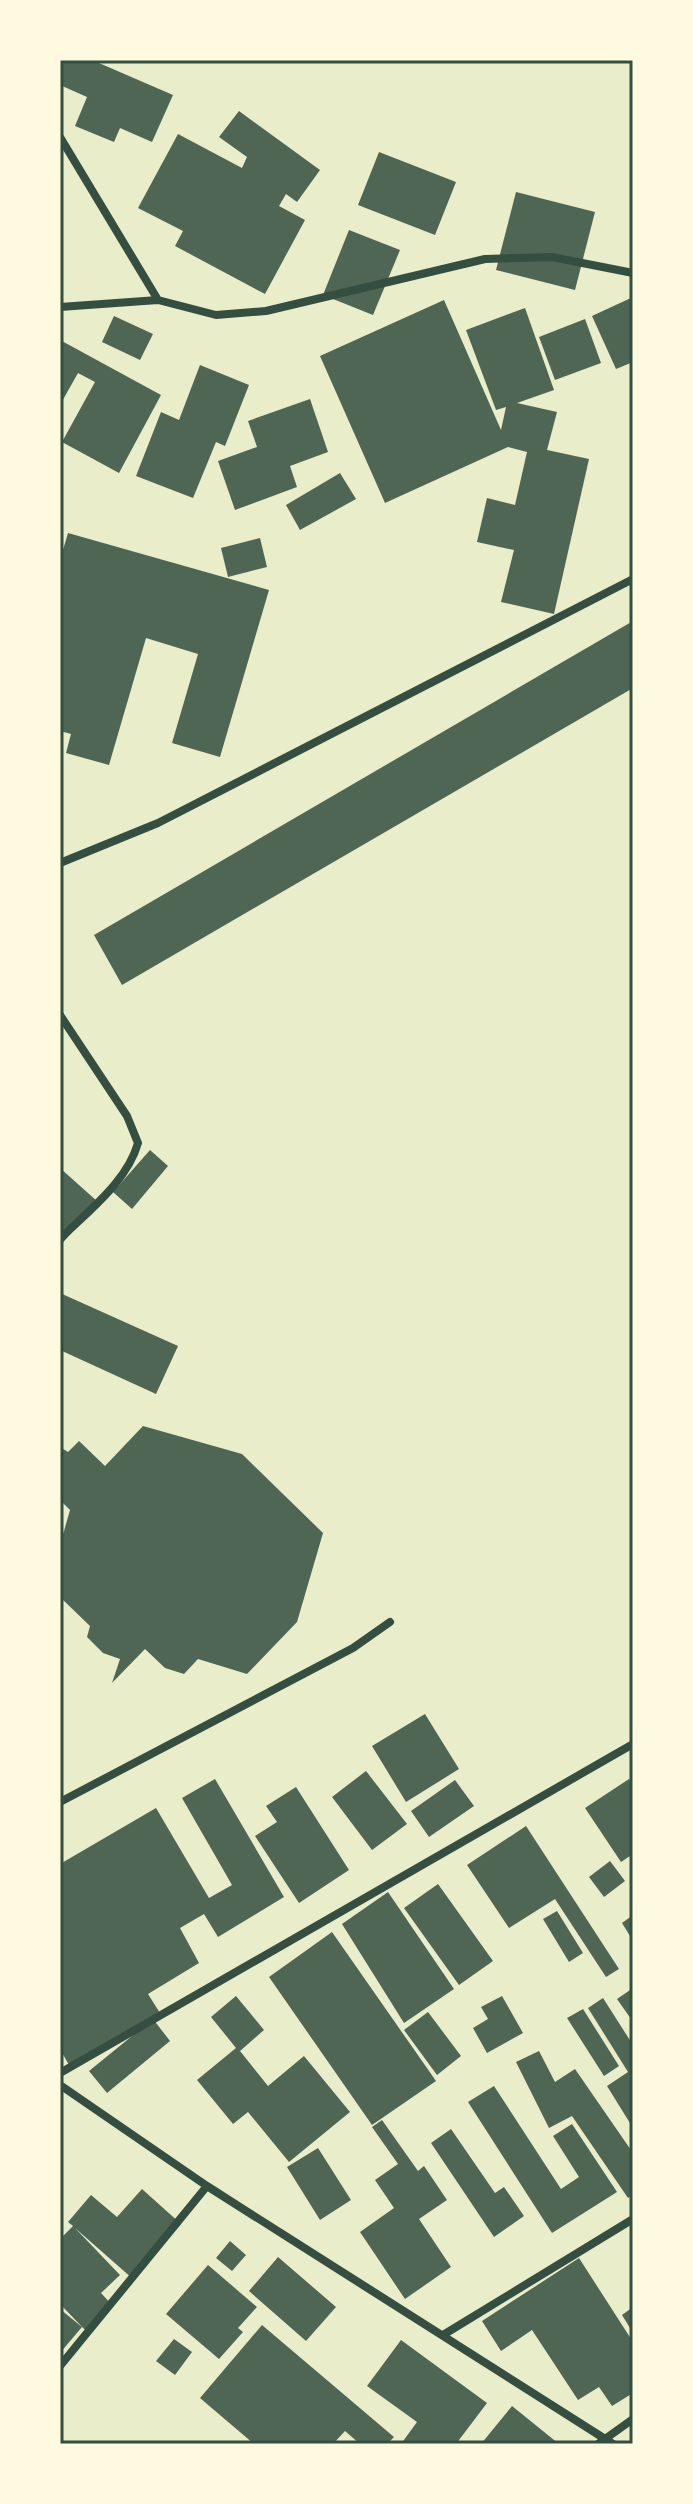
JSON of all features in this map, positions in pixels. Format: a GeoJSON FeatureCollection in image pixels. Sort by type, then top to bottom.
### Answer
{"type":"FeatureCollection","features":[{"type":"Feature","properties":{"kind":"street"},"geometry":{"type":"LineString","coordinates":[[60,137],[158,300]]}},
{"type":"Feature","properties":{"kind":"street"},"geometry":{"type":"LineString","coordinates":[[60,307],[158,300],[216,315],[266,311],[485,259],[552,257],[633,273]]}},
{"type":"Feature","properties":{"kind":"street"},"geometry":{"type":"LineString","coordinates":[[60,863],[158,823],[633,579]]}},
{"type":"Feature","properties":{"kind":"street"},"geometry":{"type":"LineString","coordinates":[[60,1015],[127,1116],[138,1143],[128,1166],[111,1188],[60,1239]]}},
{"type":"Feature","properties":{"kind":"street"},"geometry":{"type":"LineString","coordinates":[[60,1802],[353,1648],[390,1622]]}},
{"type":"Feature","properties":{"kind":"street"},"geometry":{"type":"LineString","coordinates":[[60,2073],[633,1744]]}},
{"type":"Feature","properties":{"kind":"street"},"geometry":{"type":"LineString","coordinates":[[60,2085],[207,2186],[443,2335],[601,2441],[613,2444]]}},
{"type":"Feature","properties":{"kind":"street"},"geometry":{"type":"LineString","coordinates":[[60,2366],[207,2186]]}},
{"type":"Feature","properties":{"kind":"street"},"geometry":{"type":"LineString","coordinates":[[443,2335],[633,2219]]}},
{"type":"Feature","properties":{"kind":"street"},"geometry":{"type":"LineString","coordinates":[[601,2441],[633,2419]]}},
{"type":"Feature","properties":{"kind":"building"},"geometry":{"type":"Polygon","coordinates":[[[63,60],[92,60],[173,95],[152,142],[120,128],[114,142],[75,126],[87,97],[60,85],[63,60]]]}},
{"type":"Feature","properties":{"kind":"building"},"geometry":{"type":"Polygon","coordinates":[[[239,111],[320,170],[297,202],[286,194],[279,206],[305,220],[265,294],[175,246],[183,231],[138,208],[178,134],[242,168],[247,157],[219,137],[239,111]]]}},
{"type":"Feature","properties":{"kind":"building"},"geometry":{"type":"Polygon","coordinates":[[[379,152],[456,182],[435,235],[358,205],[379,152]]]}},
{"type":"Feature","properties":{"kind":"building"},"geometry":{"type":"Polygon","coordinates":[[[516,192],[595,212],[575,290],[496,270],[516,192]]]}},
{"type":"Feature","properties":{"kind":"building"},"geometry":{"type":"Polygon","coordinates":[[[349,230],[400,250],[373,315],[323,295],[349,230]]]}},
{"type":"Feature","properties":{"kind":"building"},"geometry":{"type":"Polygon","coordinates":[[[633,297],[633,362],[616,369],[592,316],[633,297]]]}},
{"type":"Feature","properties":{"kind":"building"},"geometry":{"type":"Polygon","coordinates":[[[444,300],[501,430],[506,407],[496,410],[466,330],[525,308],[554,390],[517,403],[557,412],[547,450],[589,459],[554,614],[501,602],[514,550],[477,542],[487,498],[515,505],[527,452],[508,447],[385,503],[320,356],[444,300]]]}},
{"type":"Feature","properties":{"kind":"building"},"geometry":{"type":"Polygon","coordinates":[[[114,316],[153,334],[140,360],[102,342],[114,316]]]}},
{"type":"Feature","properties":{"kind":"building"},"geometry":{"type":"Polygon","coordinates":[[[585,319],[601,363],[555,380],[539,337],[585,319]]]}},
{"type":"Feature","properties":{"kind":"building"},"geometry":{"type":"Polygon","coordinates":[[[60,340],[161,395],[119,473],[62,442],[95,382],[78,373],[60,405],[60,340]]]}},
{"type":"Feature","properties":{"kind":"building"},"geometry":{"type":"Polygon","coordinates":[[[200,365],[249,385],[225,446],[216,442],[193,498],[136,476],[161,412],[179,420],[200,365]]]}},
{"type":"Feature","properties":{"kind":"building"},"geometry":{"type":"Polygon","coordinates":[[[310,399],[328,452],[290,466],[297,487],[235,510],[218,461],[257,447],[248,421],[310,399]]]}},
{"type":"Feature","properties":{"kind":"building"},"geometry":{"type":"Polygon","coordinates":[[[340,473],[356,499],[300,530],[286,505],[340,473]]]}},
{"type":"Feature","properties":{"kind":"building"},"geometry":{"type":"Polygon","coordinates":[[[68,533],[269,590],[220,757],[172,743],[198,654],[146,638],[109,765],[66,753],[71,734],[60,731],[60,560],[68,533]]]}},
{"type":"Feature","properties":{"kind":"building"},"geometry":{"type":"Polygon","coordinates":[[[260,538],[267,567],[228,577],[221,548],[260,538]]]}},
{"type":"Feature","properties":{"kind":"building"},"geometry":{"type":"Polygon","coordinates":[[[633,621],[633,688],[122,985],[94,935],[633,621]]]}},
{"type":"Feature","properties":{"kind":"building"},"geometry":{"type":"Polygon","coordinates":[[[150,1150],[168,1166],[132,1209],[113,1192],[150,1150]]]}},
{"type":"Feature","properties":{"kind":"building"},"geometry":{"type":"Polygon","coordinates":[[[60,1168],[98,1202],[60,1246],[60,1168]]]}},
{"type":"Feature","properties":{"kind":"building"},"geometry":{"type":"Polygon","coordinates":[[[60,1293],[178,1346],[156,1394],[60,1350],[60,1293]]]}},
{"type":"Feature","properties":{"kind":"building"},"geometry":{"type":"Polygon","coordinates":[[[143,1426],[242,1454],[323,1533],[297,1622],[247,1674],[198,1659],[184,1674],[165,1668],[145,1649],[112,1683],[120,1659],[103,1653],[87,1637],[90,1626],[60,1597],[60,1545],[70,1510],[60,1500],[60,1447],[68,1452],[79,1441],[105,1466],[143,1426]]]}},
{"type":"Feature","properties":{"kind":"building"},"geometry":{"type":"Polygon","coordinates":[[[425,1714],[459,1769],[406,1802],[372,1746],[425,1714]]]}},
{"type":"Feature","properties":{"kind":"building"},"geometry":{"type":"Polygon","coordinates":[[[366,1771],[407,1824],[372,1850],[332,1797],[366,1771]]]}},
{"type":"Feature","properties":{"kind":"building"},"geometry":{"type":"Polygon","coordinates":[[[215,1779],[284,1897],[218,1937],[204,1914],[180,1928],[199,1963],[148,1994],[160,2013],[69,2065],[60,2049],[60,1864],[156,1808],[209,1898],[232,1885],[182,1798],[215,1779]]]}},
{"type":"Feature","properties":{"kind":"building"},"geometry":{"type":"Polygon","coordinates":[[[629,1779],[633,1785],[633,1854],[621,1862],[585,1808],[629,1779]]]}},
{"type":"Feature","properties":{"kind":"building"},"geometry":{"type":"Polygon","coordinates":[[[455,1780],[474,1806],[429,1837],[411,1811],[455,1780]]]}},
{"type":"Feature","properties":{"kind":"building"},"geometry":{"type":"Polygon","coordinates":[[[296,1787],[349,1870],[299,1903],[255,1836],[277,1822],[266,1806],[296,1787]]]}},
{"type":"Feature","properties":{"kind":"building"},"geometry":{"type":"Polygon","coordinates":[[[526,1826],[619,1969],[606,1977],[555,1899],[509,1928],[467,1865],[526,1826]]]}},
{"type":"Feature","properties":{"kind":"building"},"geometry":{"type":"Polygon","coordinates":[[[610,1861],[625,1881],[604,1897],[589,1877],[610,1861]]]}},
{"type":"Feature","properties":{"kind":"building"},"geometry":{"type":"Polygon","coordinates":[[[438,1884],[493,1961],[459,1985],[404,1908],[438,1884]]]}},
{"type":"Feature","properties":{"kind":"building"},"geometry":{"type":"Polygon","coordinates":[[[388,1892],[454,1989],[404,2023],[342,1924],[388,1892]]]}},
{"type":"Feature","properties":{"kind":"building"},"geometry":{"type":"Polygon","coordinates":[[[557,1911],[583,1953],[569,1962],[543,1919],[557,1911]]]}},
{"type":"Feature","properties":{"kind":"building"},"geometry":{"type":"Polygon","coordinates":[[[633,1915],[633,1941],[622,1923],[633,1915]]]}},
{"type":"Feature","properties":{"kind":"building"},"geometry":{"type":"Polygon","coordinates":[[[332,1932],[436,2081],[372,2125],[269,1977],[332,1932]]]}},
{"type":"Feature","properties":{"kind":"building"},"geometry":{"type":"Polygon","coordinates":[[[633,1988],[633,2017],[631,2019],[617,1999],[633,1988]]]}},
{"type":"Feature","properties":{"kind":"building"},"geometry":{"type":"Polygon","coordinates":[[[236,1996],[264,2030],[240,2051],[268,2086],[304,2056],[350,2112],[289,2162],[248,2112],[233,2124],[197,2080],[236,2048],[211,2017],[236,1996]]]}},
{"type":"Feature","properties":{"kind":"building"},"geometry":{"type":"Polygon","coordinates":[[[502,1996],[523,2033],[487,2053],[473,2028],[488,2019],[481,2007],[502,1996]]]}},
{"type":"Feature","properties":{"kind":"building"},"geometry":{"type":"Polygon","coordinates":[[[603,1998],[633,2045],[633,2128],[607,2086],[628,2072],[588,2008],[603,1998]]]}},
{"type":"Feature","properties":{"kind":"building"},"geometry":{"type":"Polygon","coordinates":[[[583,2009],[619,2066],[604,2076],[567,2018],[583,2009]]]}},
{"type":"Feature","properties":{"kind":"building"},"geometry":{"type":"Polygon","coordinates":[[[428,2012],[461,2056],[437,2075],[404,2030],[428,2012]]]}},
{"type":"Feature","properties":{"kind":"building"},"geometry":{"type":"Polygon","coordinates":[[[153,2019],[170,2041],[107,2093],[89,2071],[153,2019]]]}},
{"type":"Feature","properties":{"kind":"building"},"geometry":{"type":"Polygon","coordinates":[[[539,2051],[555,2082],[575,2069],[633,2153],[633,2195],[628,2198],[572,2116],[549,2128],[516,2062],[539,2051]]]}},
{"type":"Feature","properties":{"kind":"building"},"geometry":{"type":"Polygon","coordinates":[[[494,2086],[561,2189],[579,2177],[553,2136],[572,2124],[617,2192],[552,2233],[468,2102],[494,2086]]]}},
{"type":"Feature","properties":{"kind":"building"},"geometry":{"type":"Polygon","coordinates":[[[382,2120],[418,2171],[424,2166],[447,2200],[419,2219],[451,2267],[405,2299],[360,2232],[394,2208],[375,2180],[398,2164],[372,2127],[382,2120]]]}},
{"type":"Feature","properties":{"kind":"building"},"geometry":{"type":"Polygon","coordinates":[[[451,2129],[495,2193],[504,2187],[524,2216],[494,2237],[431,2143],[451,2129]]]}},
{"type":"Feature","properties":{"kind":"building"},"geometry":{"type":"Polygon","coordinates":[[[318,2148],[351,2200],[320,2220],[287,2167],[318,2148]]]}},
{"type":"Feature","properties":{"kind":"building"},"geometry":{"type":"Polygon","coordinates":[[[142,2189],[181,2224],[133,2279],[75,2228],[120,2275],[101,2293],[113,2306],[87,2332],[60,2304],[60,2239],[73,2226],[68,2222],[91,2195],[117,2217],[142,2189]]]}},
{"type":"Feature","properties":{"kind":"building"},"geometry":{"type":"Polygon","coordinates":[[[230,2241],[246,2255],[232,2271],[216,2258],[230,2241]]]}},
{"type":"Feature","properties":{"kind":"building"},"geometry":{"type":"Polygon","coordinates":[[[278,2257],[336,2307],[306,2341],[249,2291],[278,2257]]]}},
{"type":"Feature","properties":{"kind":"building"},"geometry":{"type":"Polygon","coordinates":[[[579,2258],[633,2342],[633,2393],[612,2406],[599,2387],[578,2400],[532,2330],[501,2351],[482,2321],[579,2258]]]}},
{"type":"Feature","properties":{"kind":"building"},"geometry":{"type":"Polygon","coordinates":[[[208,2265],[257,2307],[238,2328],[243,2332],[219,2359],[166,2314],[208,2265]]]}},
{"type":"Feature","properties":{"kind":"building"},"geometry":{"type":"Polygon","coordinates":[[[633,2307],[633,2333],[622,2315],[633,2307]]]}},
{"type":"Feature","properties":{"kind":"building"},"geometry":{"type":"Polygon","coordinates":[[[60,2309],[82,2327],[60,2353],[60,2309]]]}},
{"type":"Feature","properties":{"kind":"building"},"geometry":{"type":"Polygon","coordinates":[[[262,2325],[394,2437],[387,2444],[360,2444],[345,2431],[333,2444],[254,2444],[200,2398],[262,2325]]]}},
{"type":"Feature","properties":{"kind":"building"},"geometry":{"type":"Polygon","coordinates":[[[174,2339],[192,2352],[175,2375],[156,2361],[174,2339]]]}},
{"type":"Feature","properties":{"kind":"building"},"geometry":{"type":"Polygon","coordinates":[[[401,2340],[487,2403],[456,2444],[401,2444],[417,2422],[367,2386],[401,2340]]]}},
{"type":"Feature","properties":{"kind":"building"},"geometry":{"type":"Polygon","coordinates":[[[512,2406],[559,2444],[481,2444],[512,2406]]]}}]}
